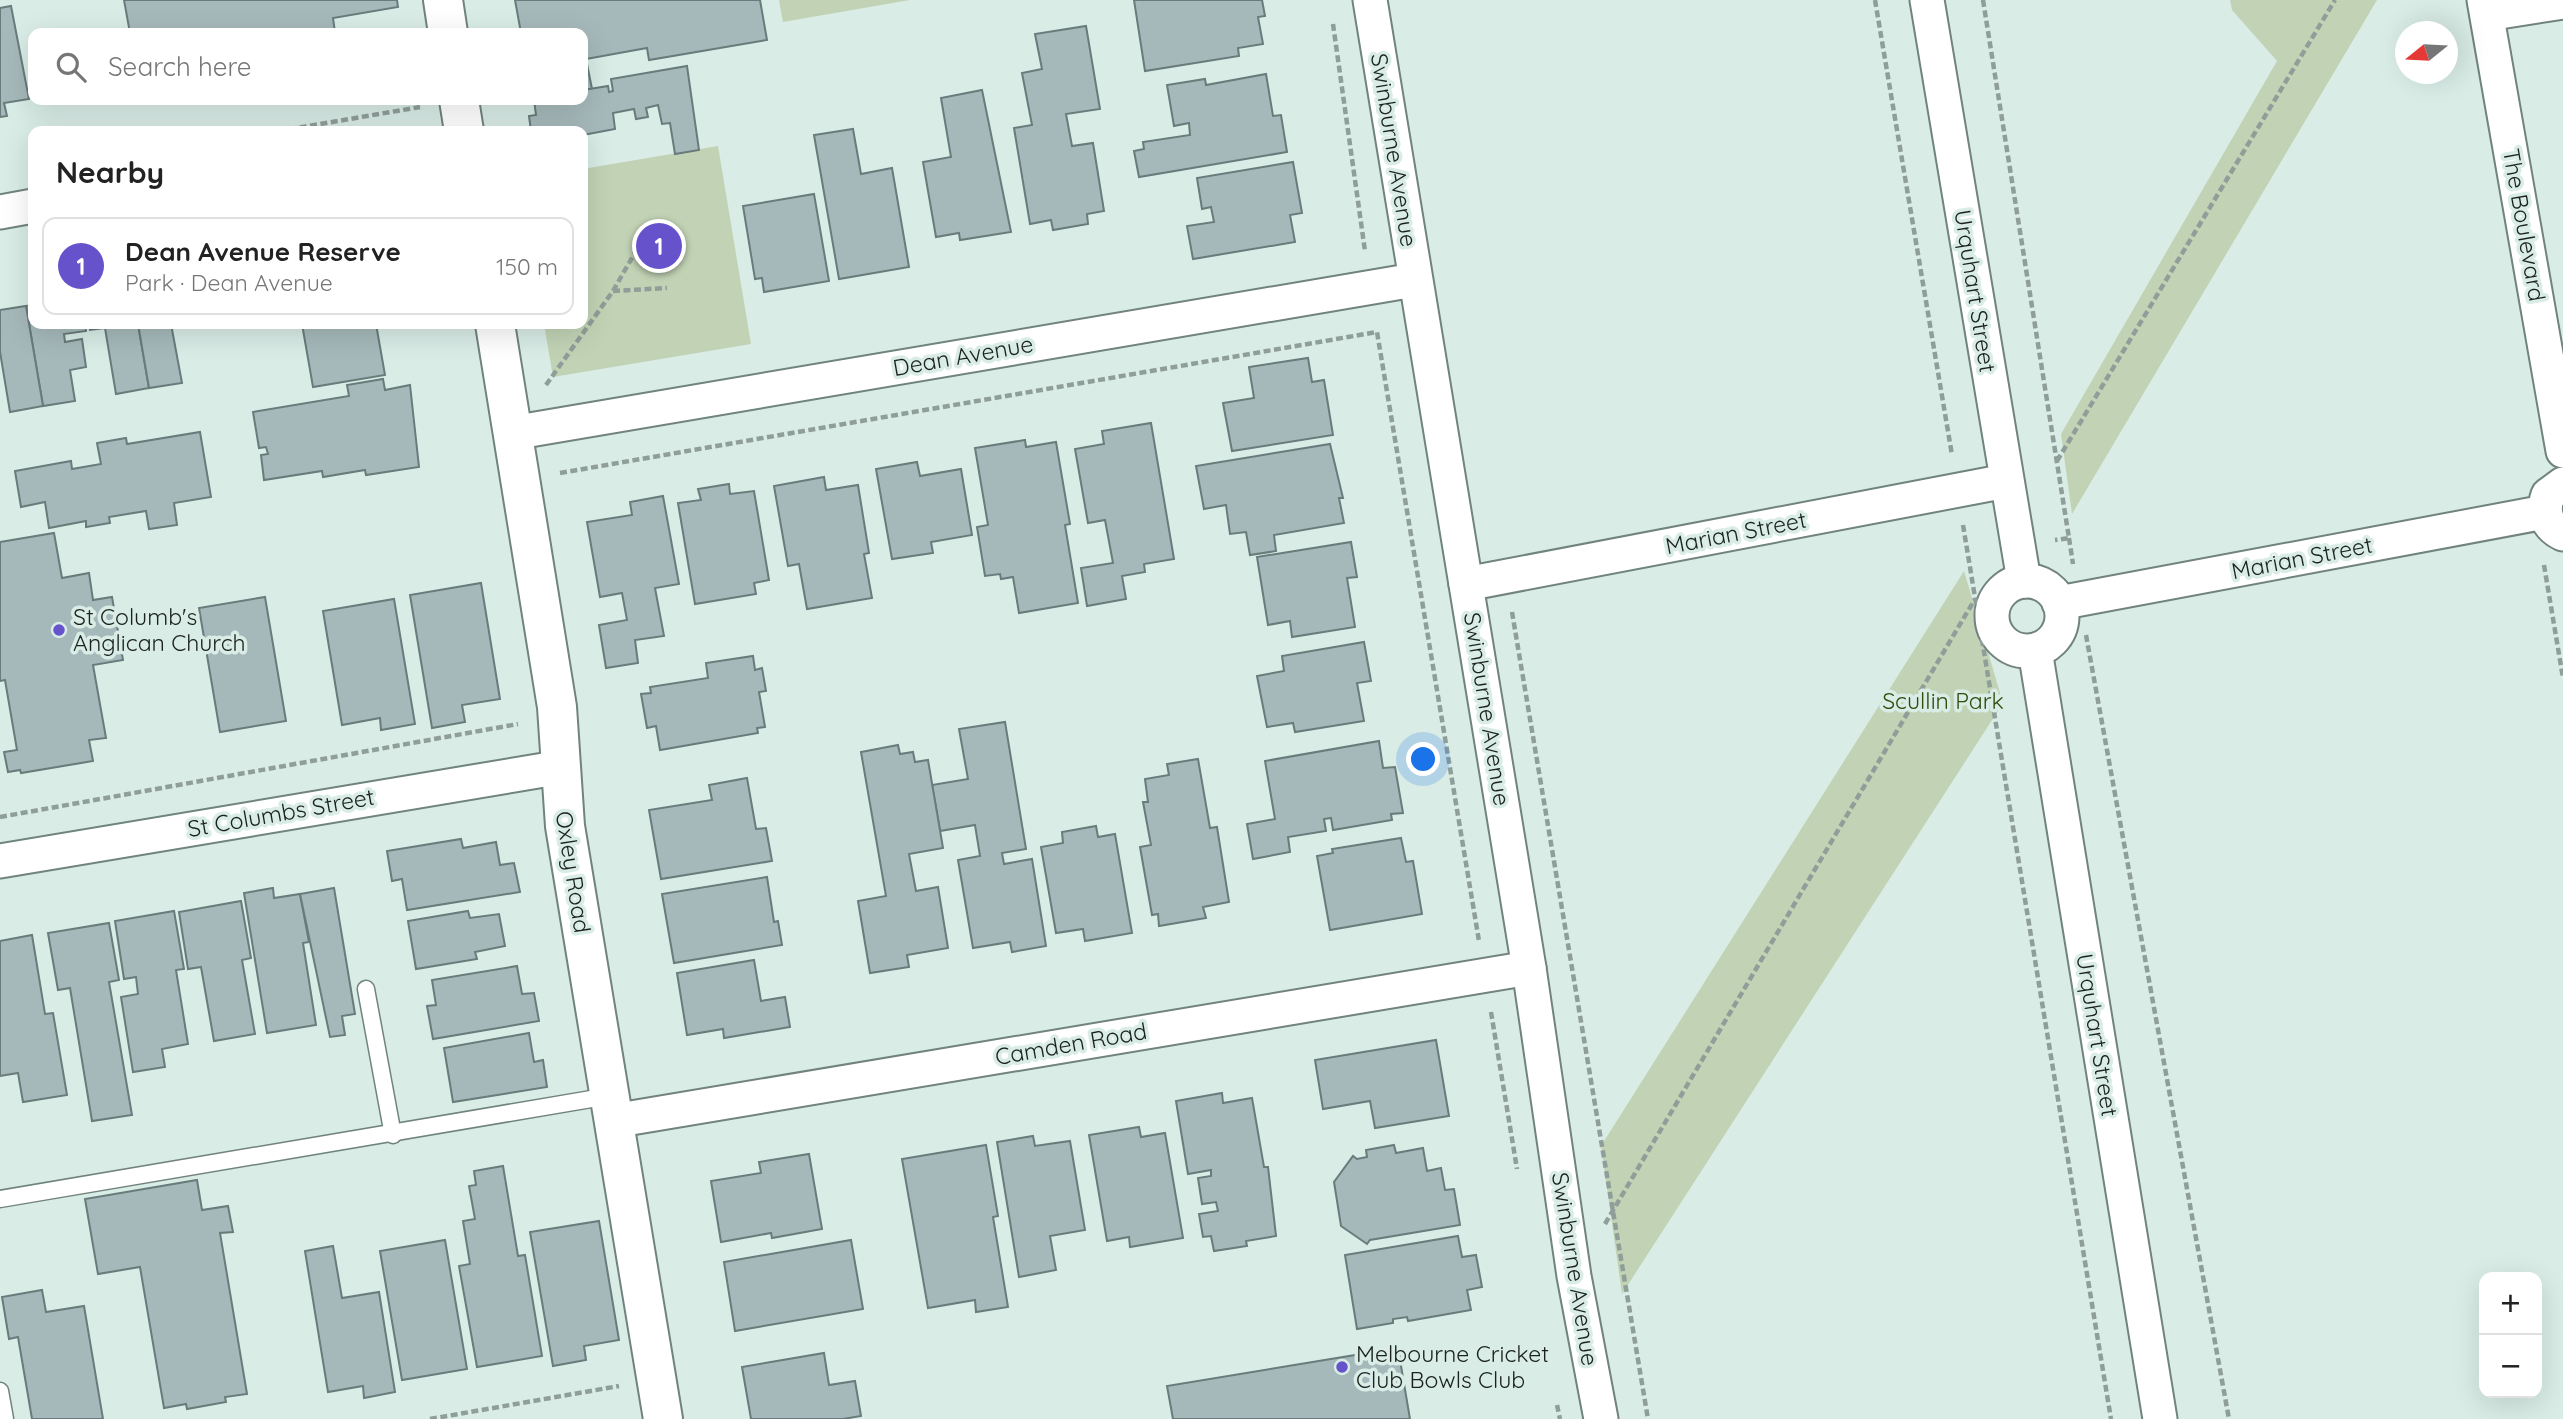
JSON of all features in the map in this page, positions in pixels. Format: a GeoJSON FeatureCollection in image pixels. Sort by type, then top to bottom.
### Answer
{"type":"FeatureCollection","features":[{"type":"Feature","properties":{"kind":"street"},"geometry":{"type":"LineString","coordinates":[[443,0],[447,28]]}},
{"type":"Feature","properties":{"kind":"street","name":"Swinburne Avenue"},"geometry":{"type":"LineString","coordinates":[[1370,0],[1529,968],[1574,1276],[1601,1419]]}},
{"type":"Feature","properties":{"kind":"street","name":"Urquhart Street"},"geometry":{"type":"LineString","coordinates":[[1927,0],[2016,548],[2024,581]]}},
{"type":"Feature","properties":{"kind":"street"},"geometry":{"type":"LineString","coordinates":[[2486,7],[2563,2]]}},
{"type":"Feature","properties":{"kind":"street","name":"The Boulevard"},"geometry":{"type":"LineString","coordinates":[[2486,7],[2563,451]]}},
{"type":"Feature","properties":{"kind":"street"},"geometry":{"type":"LineString","coordinates":[[443,105],[460,126]]}},
{"type":"Feature","properties":{"kind":"street"},"geometry":{"type":"LineString","coordinates":[[0,212],[28,207]]}},
{"type":"Feature","properties":{"kind":"street","name":"Dean Avenue"},"geometry":{"type":"LineString","coordinates":[[512,433],[1414,280]]}},
{"type":"Feature","properties":{"kind":"street","name":"Oxley Road"},"geometry":{"type":"LineString","coordinates":[[496,329],[557,707],[565,826],[663,1419]]}},
{"type":"Feature","properties":{"kind":"street","name":"Marian Street"},"geometry":{"type":"LineString","coordinates":[[1466,584],[2006,481]]}},
{"type":"Feature","properties":{"kind":"street"},"geometry":{"type":"LineString","coordinates":[[2554,523],[2548,495],[2563,484]]}},
{"type":"Feature","properties":{"kind":"street","name":"Marian Street"},"geometry":{"type":"LineString","coordinates":[[2069,601],[2554,523]]}},
{"type":"Feature","properties":{"kind":"street"},"geometry":{"type":"LineString","coordinates":[[2024,581],[2045,586],[2069,601],[2060,627],[2046,646],[2023,651],[2003,642],[1993,622],[1996,600],[2003,591],[2024,581]]}},
{"type":"Feature","properties":{"kind":"street","name":"Urquhart Street"},"geometry":{"type":"LineString","coordinates":[[2035,650],[2160,1419]]}},
{"type":"Feature","properties":{"kind":"street","name":"St Columbs Street"},"geometry":{"type":"LineString","coordinates":[[0,861],[562,766]]}},
{"type":"Feature","properties":{"kind":"street","name":"Camden Road"},"geometry":{"type":"LineString","coordinates":[[611,1109],[1529,968]]}},
{"type":"Feature","properties":{"kind":"lane"},"geometry":{"type":"LineString","coordinates":[[366,989],[393,1135]]}},
{"type":"Feature","properties":{"kind":"lane"},"geometry":{"type":"LineString","coordinates":[[0,1199],[393,1135],[611,1109]]}},
{"type":"Feature","properties":{"kind":"lane"},"geometry":{"type":"LineString","coordinates":[[0,1391],[5,1419]]}},
{"type":"Feature","properties":{"kind":"path"},"geometry":{"type":"LineString","coordinates":[[1875,0],[2111,1419]]}},
{"type":"Feature","properties":{"kind":"path"},"geometry":{"type":"LineString","coordinates":[[1983,0],[2069,538],[2069,601],[2229,1419]]}},
{"type":"Feature","properties":{"kind":"path"},"geometry":{"type":"LineString","coordinates":[[2056,461],[2335,0]]}},
{"type":"Feature","properties":{"kind":"path"},"geometry":{"type":"LineString","coordinates":[[1331,13],[1377,332],[1518,1175]]}},
{"type":"Feature","properties":{"kind":"path"},"geometry":{"type":"LineString","coordinates":[[308,126],[429,105]]}},
{"type":"Feature","properties":{"kind":"path"},"geometry":{"type":"LineString","coordinates":[[588,326],[613,291],[645,235]]}},
{"type":"Feature","properties":{"kind":"path"},"geometry":{"type":"LineString","coordinates":[[613,291],[667,288]]}},
{"type":"Feature","properties":{"kind":"path"},"geometry":{"type":"LineString","coordinates":[[542,391],[586,329]]}},
{"type":"Feature","properties":{"kind":"path"},"geometry":{"type":"LineString","coordinates":[[555,474],[1377,332]]}},
{"type":"Feature","properties":{"kind":"path"},"geometry":{"type":"LineString","coordinates":[[1968,558],[2069,538]]}},
{"type":"Feature","properties":{"kind":"path"},"geometry":{"type":"LineString","coordinates":[[1506,576],[1648,1419]]}},
{"type":"Feature","properties":{"kind":"path"},"geometry":{"type":"LineString","coordinates":[[1574,1276],[1975,598]]}},
{"type":"Feature","properties":{"kind":"path"},"geometry":{"type":"LineString","coordinates":[[0,817],[518,724]]}},
{"type":"Feature","properties":{"kind":"path"},"geometry":{"type":"LineString","coordinates":[[430,1419],[630,1384]]}},
{"type":"Feature","properties":{"kind":"path"},"geometry":{"type":"LineString","coordinates":[[1555,1392],[1560,1419]]}},
{"type":"Feature","properties":{"kind":"green space"},"geometry":{"type":"Polygon","coordinates":[[[779,0],[910,0],[783,22],[779,0]]]}},
{"type":"Feature","properties":{"kind":"green space"},"geometry":{"type":"Polygon","coordinates":[[[2230,0],[2377,0],[2072,514],[2061,434],[2277,61],[2232,10],[2230,0]]]}},
{"type":"Feature","properties":{"kind":"green space"},"geometry":{"type":"Polygon","coordinates":[[[718,146],[751,344],[553,377],[545,329],[588,329],[588,168],[718,146]]]}},
{"type":"Feature","properties":{"kind":"green space","name":"Scullin Park"},"geometry":{"type":"Polygon","coordinates":[[[1964,571],[2003,703],[1622,1294],[1601,1146],[1964,571]]]}},
{"type":"Feature","properties":{"kind":"building"},"geometry":{"type":"Polygon","coordinates":[[[124,0],[397,0],[398,7],[333,18],[334,28],[129,28],[124,0]]]}},
{"type":"Feature","properties":{"kind":"building"},"geometry":{"type":"Polygon","coordinates":[[[515,0],[760,0],[767,40],[649,60],[647,48],[588,59],[588,28],[520,28],[515,0]]]}},
{"type":"Feature","properties":{"kind":"building"},"geometry":{"type":"Polygon","coordinates":[[[1134,0],[1262,0],[1265,16],[1258,17],[1263,44],[1238,48],[1239,56],[1145,71],[1134,0]]]}},
{"type":"Feature","properties":{"kind":"building"},"geometry":{"type":"Polygon","coordinates":[[[11,6],[28,99],[4,103],[7,116],[0,117],[0,8],[11,6]]]}},
{"type":"Feature","properties":{"kind":"building"},"geometry":{"type":"Polygon","coordinates":[[[1086,26],[1100,109],[1066,114],[1072,146],[1093,143],[1104,211],[1087,214],[1088,224],[1053,230],[1051,220],[1030,224],[1014,128],[1032,125],[1022,73],[1042,69],[1035,34],[1086,26]]]}},
{"type":"Feature","properties":{"kind":"building"},"geometry":{"type":"Polygon","coordinates":[[[687,66],[699,150],[675,154],[670,123],[662,124],[658,105],[646,108],[648,117],[636,119],[634,109],[613,113],[615,129],[588,134],[588,126],[530,126],[529,116],[536,115],[535,105],[588,105],[588,89],[608,86],[609,92],[613,91],[611,79],[687,66]]]}},
{"type":"Feature","properties":{"kind":"building"},"geometry":{"type":"Polygon","coordinates":[[[588,69],[592,89],[588,89],[588,69]]]}},
{"type":"Feature","properties":{"kind":"building"},"geometry":{"type":"Polygon","coordinates":[[[1266,74],[1273,116],[1281,115],[1287,152],[1139,177],[1134,151],[1144,149],[1143,142],[1190,135],[1189,123],[1174,126],[1167,85],[1205,79],[1206,85],[1266,74]]]}},
{"type":"Feature","properties":{"kind":"building"},"geometry":{"type":"Polygon","coordinates":[[[982,90],[1011,232],[960,240],[959,233],[936,237],[923,162],[951,157],[941,98],[982,90]]]}},
{"type":"Feature","properties":{"kind":"building"},"geometry":{"type":"Polygon","coordinates":[[[853,129],[861,174],[892,168],[909,267],[839,279],[814,135],[853,129]]]}},
{"type":"Feature","properties":{"kind":"building"},"geometry":{"type":"Polygon","coordinates":[[[1293,162],[1302,213],[1290,215],[1295,242],[1193,259],[1187,226],[1214,222],[1211,207],[1202,209],[1197,178],[1293,162]]]}},
{"type":"Feature","properties":{"kind":"building"},"geometry":{"type":"Polygon","coordinates":[[[814,194],[829,281],[764,292],[762,278],[755,279],[743,206],[814,194]]]}},
{"type":"Feature","properties":{"kind":"building"},"geometry":{"type":"Polygon","coordinates":[[[26,306],[43,406],[10,412],[0,352],[0,310],[26,306]]]}},
{"type":"Feature","properties":{"kind":"building"},"geometry":{"type":"Polygon","coordinates":[[[30,329],[86,329],[64,334],[65,342],[82,339],[86,367],[70,370],[75,401],[43,406],[30,329]]]}},
{"type":"Feature","properties":{"kind":"building"},"geometry":{"type":"Polygon","coordinates":[[[105,329],[139,329],[149,388],[116,394],[105,329]]]}},
{"type":"Feature","properties":{"kind":"building"},"geometry":{"type":"Polygon","coordinates":[[[139,329],[172,329],[182,383],[149,388],[139,329]]]}},
{"type":"Feature","properties":{"kind":"building"},"geometry":{"type":"Polygon","coordinates":[[[303,329],[377,329],[385,375],[313,387],[303,329]]]}},
{"type":"Feature","properties":{"kind":"building"},"geometry":{"type":"Polygon","coordinates":[[[1308,358],[1312,382],[1324,380],[1333,435],[1232,451],[1223,403],[1254,398],[1249,367],[1308,358]]]}},
{"type":"Feature","properties":{"kind":"building"},"geometry":{"type":"Polygon","coordinates":[[[383,379],[385,390],[410,385],[419,467],[366,475],[365,470],[323,477],[322,471],[264,480],[261,455],[268,454],[266,447],[259,448],[253,412],[349,396],[347,385],[383,379]]]}},
{"type":"Feature","properties":{"kind":"building"},"geometry":{"type":"Polygon","coordinates":[[[1151,423],[1174,559],[1144,564],[1145,572],[1122,576],[1126,599],[1087,606],[1081,568],[1113,563],[1105,520],[1088,523],[1075,449],[1104,444],[1102,431],[1151,423]]]}},
{"type":"Feature","properties":{"kind":"building"},"geometry":{"type":"Polygon","coordinates":[[[200,432],[211,497],[174,503],[177,525],[149,529],[146,511],[109,517],[110,523],[86,527],[86,521],[49,528],[45,502],[21,507],[15,471],[71,461],[72,469],[101,464],[97,443],[126,438],[127,444],[200,432]]]}},
{"type":"Feature","properties":{"kind":"building"},"geometry":{"type":"Polygon","coordinates":[[[1025,440],[1026,447],[1056,442],[1070,524],[1065,525],[1078,603],[1019,613],[1013,577],[1001,579],[1000,574],[985,576],[977,527],[988,525],[975,448],[1025,440]]]}},
{"type":"Feature","properties":{"kind":"building"},"geometry":{"type":"Polygon","coordinates":[[[1330,444],[1343,498],[1339,498],[1344,523],[1274,535],[1276,551],[1250,555],[1246,532],[1230,534],[1226,505],[1204,509],[1196,466],[1330,444]]]}},
{"type":"Feature","properties":{"kind":"building"},"geometry":{"type":"Polygon","coordinates":[[[917,462],[920,476],[961,469],[972,535],[931,542],[933,553],[892,559],[876,469],[917,462]]]}},
{"type":"Feature","properties":{"kind":"building"},"geometry":{"type":"Polygon","coordinates":[[[824,477],[826,490],[858,485],[869,553],[864,554],[872,598],[807,609],[799,564],[788,566],[774,486],[824,477]]]}},
{"type":"Feature","properties":{"kind":"building"},"geometry":{"type":"Polygon","coordinates":[[[729,484],[730,494],[754,491],[769,580],[754,583],[756,594],[695,604],[678,503],[701,500],[698,489],[729,484]]]}},
{"type":"Feature","properties":{"kind":"building"},"geometry":{"type":"Polygon","coordinates":[[[663,496],[679,584],[655,588],[664,636],[635,640],[638,663],[606,668],[599,625],[627,620],[622,593],[600,597],[587,522],[632,515],[630,502],[663,496]]]}},
{"type":"Feature","properties":{"kind":"building","name":"St Columb's Anglican Church"},"geometry":{"type":"Polygon","coordinates":[[[54,533],[62,578],[89,573],[93,600],[112,597],[123,660],[93,665],[106,738],[89,740],[93,761],[21,773],[20,770],[8,772],[4,752],[17,750],[5,680],[0,681],[0,542],[54,533]]]}},
{"type":"Feature","properties":{"kind":"building"},"geometry":{"type":"Polygon","coordinates":[[[1351,542],[1357,577],[1347,578],[1355,627],[1292,637],[1290,621],[1268,625],[1257,557],[1351,542]]]}},
{"type":"Feature","properties":{"kind":"building"},"geometry":{"type":"Polygon","coordinates":[[[481,583],[500,699],[462,705],[465,722],[432,728],[410,595],[481,583]]]}},
{"type":"Feature","properties":{"kind":"building"},"geometry":{"type":"Polygon","coordinates":[[[265,597],[286,721],[220,732],[199,608],[265,597]]]}},
{"type":"Feature","properties":{"kind":"building"},"geometry":{"type":"Polygon","coordinates":[[[394,599],[415,724],[381,730],[380,718],[342,725],[323,611],[394,599]]]}},
{"type":"Feature","properties":{"kind":"building"},"geometry":{"type":"Polygon","coordinates":[[[1364,642],[1371,681],[1357,683],[1364,721],[1295,732],[1293,723],[1267,727],[1257,676],[1284,671],[1282,656],[1364,642]]]}},
{"type":"Feature","properties":{"kind":"building"},"geometry":{"type":"Polygon","coordinates":[[[753,656],[755,670],[762,668],[766,691],[759,692],[765,727],[757,728],[758,733],[660,750],[656,726],[647,728],[641,694],[651,693],[650,687],[708,678],[706,663],[753,656]]]}},
{"type":"Feature","properties":{"kind":"building"},"geometry":{"type":"Polygon","coordinates":[[[1005,722],[1026,849],[1002,853],[1004,864],[1032,859],[1046,946],[1012,952],[1010,942],[973,948],[958,860],[980,856],[975,825],[940,831],[932,785],[968,779],[959,729],[1005,722]]]}},
{"type":"Feature","properties":{"kind":"building"},"geometry":{"type":"Polygon","coordinates":[[[1379,741],[1383,768],[1395,767],[1403,813],[1391,814],[1392,820],[1333,830],[1331,818],[1324,819],[1326,831],[1288,837],[1290,852],[1253,859],[1247,824],[1275,819],[1265,761],[1379,741]]]}},
{"type":"Feature","properties":{"kind":"building"},"geometry":{"type":"Polygon","coordinates":[[[898,745],[900,754],[913,752],[915,762],[928,760],[943,848],[909,854],[916,891],[938,887],[948,948],[907,955],[909,967],[870,973],[858,901],[886,896],[861,752],[898,745]]]}},
{"type":"Feature","properties":{"kind":"building"},"geometry":{"type":"Polygon","coordinates":[[[1198,759],[1210,828],[1217,827],[1229,902],[1203,907],[1206,918],[1159,926],[1158,914],[1152,915],[1140,847],[1151,845],[1143,802],[1148,802],[1145,779],[1169,775],[1167,764],[1198,759]]]}},
{"type":"Feature","properties":{"kind":"building"},"geometry":{"type":"Polygon","coordinates":[[[747,778],[756,829],[766,828],[772,861],[661,879],[649,810],[712,800],[709,785],[747,778]]]}},
{"type":"Feature","properties":{"kind":"building"},"geometry":{"type":"Polygon","coordinates":[[[1096,826],[1098,837],[1115,834],[1132,933],[1085,941],[1083,929],[1056,933],[1041,847],[1063,843],[1062,832],[1096,826]]]}},
{"type":"Feature","properties":{"kind":"building"},"geometry":{"type":"Polygon","coordinates":[[[1401,838],[1406,862],[1413,861],[1422,914],[1330,930],[1317,856],[1333,853],[1332,849],[1401,838]]]}},
{"type":"Feature","properties":{"kind":"building"},"geometry":{"type":"Polygon","coordinates":[[[461,839],[463,848],[496,842],[500,865],[514,863],[520,892],[407,910],[402,879],[392,881],[387,851],[461,839]]]}},
{"type":"Feature","properties":{"kind":"building"},"geometry":{"type":"Polygon","coordinates":[[[767,877],[774,922],[778,921],[782,945],[674,963],[662,894],[767,877]]]}},
{"type":"Feature","properties":{"kind":"building"},"geometry":{"type":"Polygon","coordinates":[[[273,888],[274,898],[300,894],[309,942],[303,943],[316,1025],[267,1033],[244,893],[273,888]]]}},
{"type":"Feature","properties":{"kind":"building"},"geometry":{"type":"Polygon","coordinates":[[[334,888],[355,1014],[342,1016],[345,1035],[330,1037],[300,894],[334,888]]]}},
{"type":"Feature","properties":{"kind":"building"},"geometry":{"type":"Polygon","coordinates":[[[241,901],[251,958],[242,960],[255,1034],[214,1041],[201,967],[188,969],[179,912],[241,901]]]}},
{"type":"Feature","properties":{"kind":"building"},"geometry":{"type":"Polygon","coordinates":[[[174,911],[184,969],[176,970],[188,1044],[162,1049],[165,1067],[133,1072],[121,997],[138,994],[136,977],[124,979],[115,921],[174,911]]]}},
{"type":"Feature","properties":{"kind":"building"},"geometry":{"type":"Polygon","coordinates":[[[468,911],[470,918],[499,914],[505,946],[475,952],[477,959],[416,969],[408,921],[468,911]]]}},
{"type":"Feature","properties":{"kind":"building"},"geometry":{"type":"Polygon","coordinates":[[[109,923],[119,980],[109,982],[132,1115],[92,1121],[70,988],[58,990],[48,933],[109,923]]]}},
{"type":"Feature","properties":{"kind":"building"},"geometry":{"type":"Polygon","coordinates":[[[32,935],[45,1014],[53,1013],[67,1095],[23,1102],[18,1073],[0,1076],[0,941],[32,935]]]}},
{"type":"Feature","properties":{"kind":"building"},"geometry":{"type":"Polygon","coordinates":[[[754,960],[761,1001],[785,997],[790,1027],[724,1038],[723,1029],[687,1035],[677,973],[754,960]]]}},
{"type":"Feature","properties":{"kind":"building"},"geometry":{"type":"Polygon","coordinates":[[[517,966],[522,994],[534,993],[539,1021],[433,1039],[427,1006],[436,1005],[432,980],[517,966]]]}},
{"type":"Feature","properties":{"kind":"building"},"geometry":{"type":"Polygon","coordinates":[[[529,1033],[534,1062],[543,1060],[547,1087],[453,1102],[444,1048],[529,1033]]]}},
{"type":"Feature","properties":{"kind":"building"},"geometry":{"type":"Polygon","coordinates":[[[1436,1040],[1449,1116],[1375,1128],[1370,1101],[1323,1109],[1315,1060],[1436,1040]]]}},
{"type":"Feature","properties":{"kind":"building"},"geometry":{"type":"Polygon","coordinates":[[[1222,1093],[1223,1103],[1252,1098],[1264,1167],[1268,1167],[1276,1236],[1246,1241],[1247,1246],[1214,1251],[1211,1236],[1203,1237],[1199,1214],[1218,1211],[1216,1202],[1202,1204],[1198,1178],[1211,1176],[1211,1170],[1188,1174],[1176,1101],[1222,1093]]]}},
{"type":"Feature","properties":{"kind":"building"},"geometry":{"type":"Polygon","coordinates":[[[1139,1127],[1141,1137],[1165,1133],[1183,1238],[1130,1247],[1129,1237],[1107,1241],[1089,1135],[1139,1127]]]}},
{"type":"Feature","properties":{"kind":"building"},"geometry":{"type":"Polygon","coordinates":[[[1033,1136],[1035,1146],[1070,1141],[1085,1230],[1050,1236],[1056,1270],[1019,1277],[997,1142],[1033,1136]]]}},
{"type":"Feature","properties":{"kind":"building"},"geometry":{"type":"Polygon","coordinates":[[[986,1145],[998,1216],[993,1217],[1008,1307],[976,1312],[975,1300],[928,1308],[902,1159],[986,1145]]]}},
{"type":"Feature","properties":{"kind":"building"},"geometry":{"type":"Polygon","coordinates":[[[1394,1145],[1396,1153],[1423,1148],[1427,1171],[1441,1168],[1445,1190],[1454,1189],[1460,1225],[1370,1240],[1367,1244],[1341,1226],[1334,1182],[1353,1156],[1357,1159],[1367,1157],[1366,1150],[1394,1145]]]}},
{"type":"Feature","properties":{"kind":"building"},"geometry":{"type":"Polygon","coordinates":[[[809,1154],[822,1229],[772,1238],[771,1233],[721,1242],[711,1181],[761,1173],[759,1162],[809,1154]]]}},
{"type":"Feature","properties":{"kind":"building"},"geometry":{"type":"Polygon","coordinates":[[[503,1166],[518,1256],[525,1255],[542,1356],[477,1367],[459,1266],[470,1264],[463,1221],[475,1219],[469,1186],[476,1185],[474,1171],[503,1166]]]}},
{"type":"Feature","properties":{"kind":"building"},"geometry":{"type":"Polygon","coordinates":[[[197,1180],[202,1210],[228,1206],[233,1232],[220,1233],[247,1394],[225,1397],[226,1402],[187,1409],[186,1404],[164,1408],[140,1267],[98,1274],[85,1199],[197,1180]]]}},
{"type":"Feature","properties":{"kind":"building"},"geometry":{"type":"Polygon","coordinates":[[[599,1221],[619,1340],[584,1346],[586,1360],[553,1366],[530,1232],[599,1221]]]}},
{"type":"Feature","properties":{"kind":"building"},"geometry":{"type":"Polygon","coordinates":[[[1458,1236],[1462,1257],[1476,1255],[1482,1287],[1467,1290],[1471,1310],[1408,1321],[1407,1317],[1393,1319],[1393,1323],[1357,1329],[1345,1255],[1458,1236]]]}},
{"type":"Feature","properties":{"kind":"building"},"geometry":{"type":"Polygon","coordinates":[[[445,1240],[467,1369],[402,1380],[380,1251],[445,1240]]]}},
{"type":"Feature","properties":{"kind":"building"},"geometry":{"type":"Polygon","coordinates":[[[851,1240],[863,1309],[735,1331],[724,1262],[851,1240]]]}},
{"type":"Feature","properties":{"kind":"building"},"geometry":{"type":"Polygon","coordinates":[[[333,1246],[342,1298],[379,1292],[395,1392],[364,1398],[363,1386],[328,1392],[305,1251],[333,1246]]]}},
{"type":"Feature","properties":{"kind":"building"},"geometry":{"type":"Polygon","coordinates":[[[42,1290],[46,1312],[84,1306],[103,1419],[32,1419],[18,1337],[9,1339],[2,1297],[42,1290]]]}},
{"type":"Feature","properties":{"kind":"building","name":"Melbourne Cricket Club Bowls Club"},"geometry":{"type":"Polygon","coordinates":[[[1398,1348],[1410,1419],[1173,1419],[1167,1386],[1398,1348]]]}},
{"type":"Feature","properties":{"kind":"building"},"geometry":{"type":"Polygon","coordinates":[[[824,1353],[829,1385],[855,1381],[861,1416],[843,1419],[751,1419],[742,1367],[824,1353]]]}},
{"type":"Feature","properties":{"kind":"place","name":"Dean Avenue Reserve"},"geometry":{"type":"Point","coordinates":[659,246]}},
{"type":"Feature","properties":{"kind":"place","name":"St Columb's Anglican Church"},"geometry":{"type":"Point","coordinates":[59,630]}},
{"type":"Feature","properties":{"kind":"place","name":"Melbourne Cricket Club Bowls Club"},"geometry":{"type":"Point","coordinates":[1342,1367]}}]}
